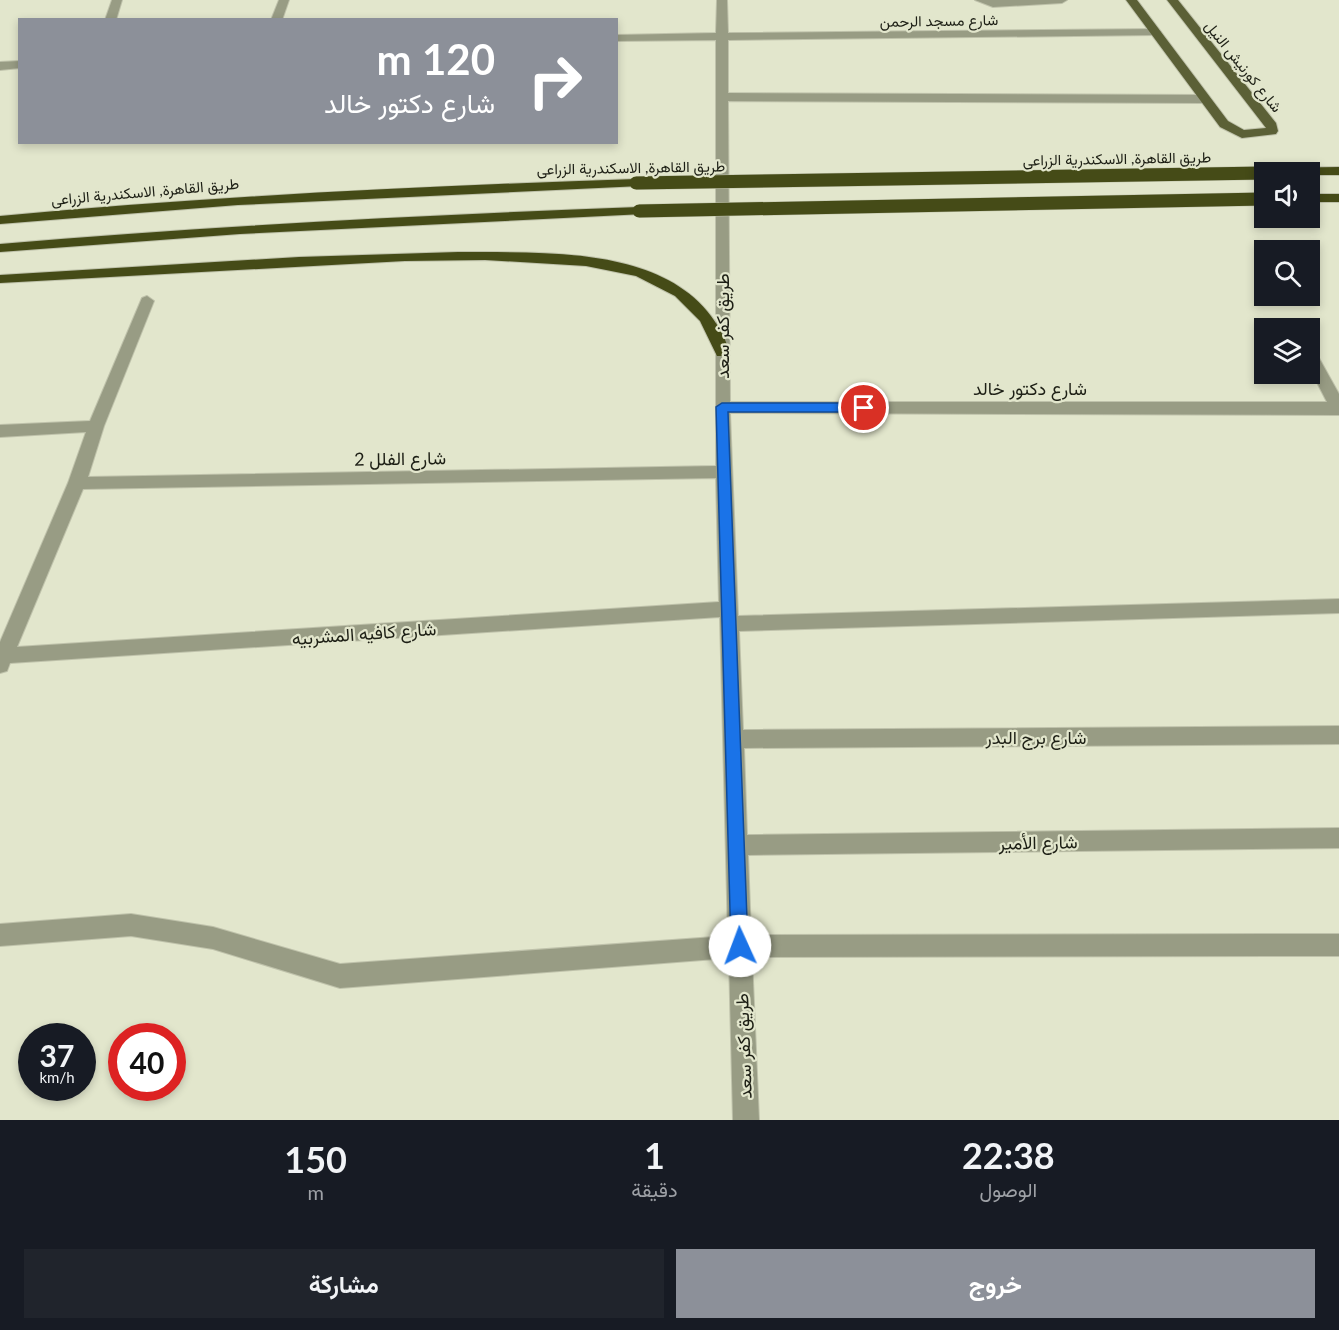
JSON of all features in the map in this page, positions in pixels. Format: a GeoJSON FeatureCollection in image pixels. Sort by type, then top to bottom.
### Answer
{"type":"FeatureCollection","features":[{"type":"Feature","properties":{"kind":"highway"},"geometry":{"type":"LineString","coordinates":[[1320,171],[1339,171]]}},
{"type":"Feature","properties":{"kind":"highway","name":"طريق القاهرة, الاسكندرية الزراعى"},"geometry":{"type":"LineString","coordinates":[[0,220],[251,199],[636,183],[1254,173]]}},
{"type":"Feature","properties":{"kind":"highway"},"geometry":{"type":"LineString","coordinates":[[1320,198],[1339,198]]}},
{"type":"Feature","properties":{"kind":"highway"},"geometry":{"type":"LineString","coordinates":[[0,248],[200,231],[318,224],[639,212],[1254,199]]}},
{"type":"Feature","properties":{"kind":"highway"},"geometry":{"type":"LineString","coordinates":[[0,279],[148,268],[409,256],[486,256],[593,263],[638,272],[674,288],[689,299],[711,323],[722,352]]}},
{"type":"Feature","properties":{"kind":"main road","name":"شارع كورنيش النيل"},"geometry":{"type":"LineString","coordinates":[[1131,0],[1224,124],[1242,134],[1272,131],[1272,126],[1172,0]]}},
{"type":"Feature","properties":{"kind":"street"},"geometry":{"type":"LineString","coordinates":[[111,18],[117,0]]}},
{"type":"Feature","properties":{"kind":"street"},"geometry":{"type":"LineString","coordinates":[[277,18],[284,0]]}},
{"type":"Feature","properties":{"kind":"street","name":"طريق كفر سعد"},"geometry":{"type":"LineString","coordinates":[[722,0],[720,29],[722,37],[722,407],[746,1120]]}},
{"type":"Feature","properties":{"kind":"street"},"geometry":{"type":"LineString","coordinates":[[980,0],[993,4],[1062,0]]}},
{"type":"Feature","properties":{"kind":"street","name":"شارع مسجد الرحمن"},"geometry":{"type":"LineString","coordinates":[[618,38],[1155,32]]}},
{"type":"Feature","properties":{"kind":"street"},"geometry":{"type":"LineString","coordinates":[[0,66],[18,64]]}},
{"type":"Feature","properties":{"kind":"street"},"geometry":{"type":"LineString","coordinates":[[721,97],[1205,99]]}},
{"type":"Feature","properties":{"kind":"street"},"geometry":{"type":"LineString","coordinates":[[1,659],[77,483],[96,426],[147,301]]}},
{"type":"Feature","properties":{"kind":"street"},"geometry":{"type":"LineString","coordinates":[[1320,373],[1339,408]]}},
{"type":"Feature","properties":{"kind":"street","name":"شارع دكتور خالد"},"geometry":{"type":"LineString","coordinates":[[722,407],[1339,408]]}},
{"type":"Feature","properties":{"kind":"street"},"geometry":{"type":"LineString","coordinates":[[0,430],[96,426]]}},
{"type":"Feature","properties":{"kind":"street","name":"شارع الفلل 2"},"geometry":{"type":"LineString","coordinates":[[77,483],[724,472]]}},
{"type":"Feature","properties":{"kind":"street","name":"شارع كافيه المشربيه"},"geometry":{"type":"LineString","coordinates":[[1,659],[729,616],[1339,606]]}},
{"type":"Feature","properties":{"kind":"street","name":"شارع برج البدر"},"geometry":{"type":"LineString","coordinates":[[733,739],[1339,735]]}},
{"type":"Feature","properties":{"kind":"street","name":"شارع الأمير"},"geometry":{"type":"LineString","coordinates":[[737,845],[1339,838]]}},
{"type":"Feature","properties":{"kind":"street"},"geometry":{"type":"LineString","coordinates":[[0,934],[131,925],[213,938],[340,976],[740,946],[1339,945]]}},
{"type":"Feature","properties":{"kind":"route"},"geometry":{"type":"LineString","coordinates":[[740,946],[722,407],[864,408]]}}]}
